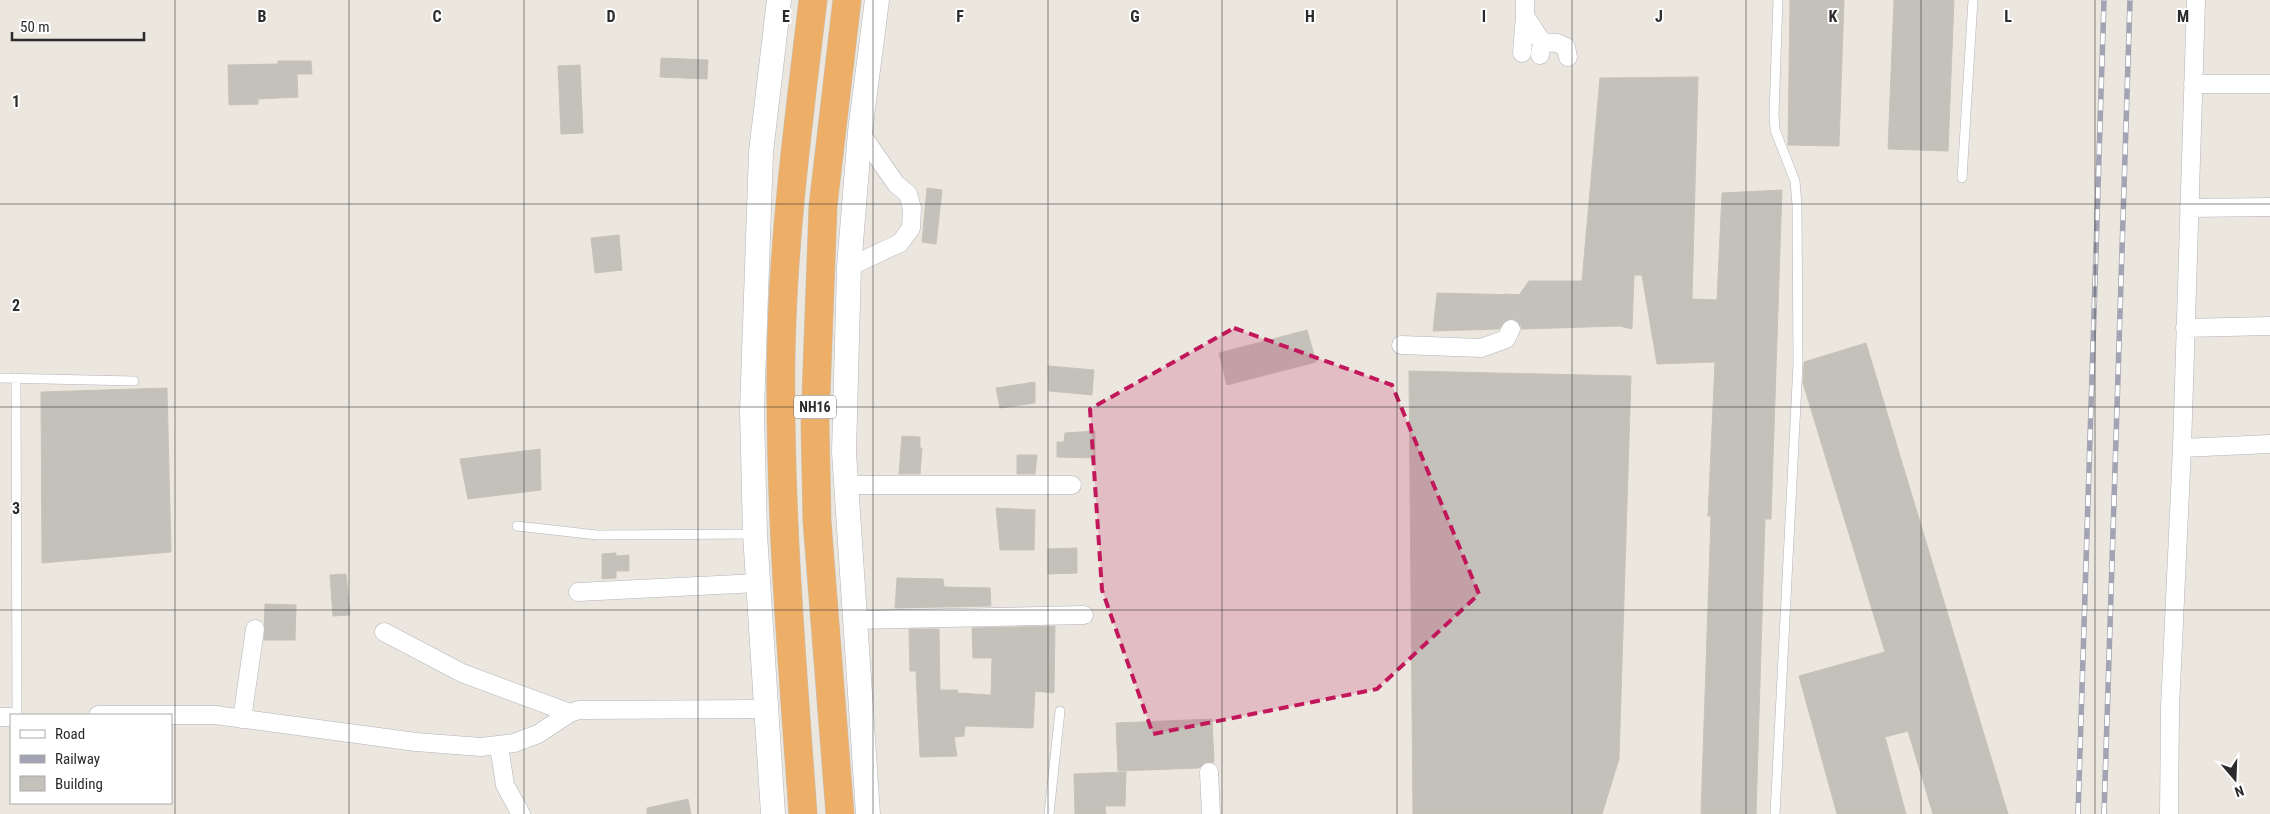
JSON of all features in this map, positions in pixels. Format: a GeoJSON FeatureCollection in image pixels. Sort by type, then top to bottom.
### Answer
{"type":"FeatureCollection","features":[{"type":"Feature","properties":{"kind":"highway","name":"NH16"},"geometry":{"type":"LineString","coordinates":[[803,814],[783,507],[781,355],[789,203],[813,0]]}},
{"type":"Feature","properties":{"kind":"highway","name":"NH16"},"geometry":{"type":"LineString","coordinates":[[840,814],[817,521],[815,423],[823,206],[847,0]]}},
{"type":"Feature","properties":{"kind":"main road"},"geometry":{"type":"LineString","coordinates":[[773,814],[764,708],[755,534],[752,411],[761,152],[779,0]]}},
{"type":"Feature","properties":{"kind":"main road"},"geometry":{"type":"LineString","coordinates":[[868,814],[844,452],[850,267],[860,132],[876,0]]}},
{"type":"Feature","properties":{"kind":"street"},"geometry":{"type":"LineString","coordinates":[[2169,814],[2170,708],[2182,448],[2196,0]]}},
{"type":"Feature","properties":{"kind":"street"},"geometry":{"type":"LineString","coordinates":[[1525,8],[1541,48],[1557,42],[1566,47],[1568,57]]}},
{"type":"Feature","properties":{"kind":"street"},"geometry":{"type":"LineString","coordinates":[[1522,53],[1525,8]]}},
{"type":"Feature","properties":{"kind":"street"},"geometry":{"type":"LineString","coordinates":[[2193,84],[2270,84]]}},
{"type":"Feature","properties":{"kind":"street"},"geometry":{"type":"LineString","coordinates":[[850,267],[900,243],[911,228],[912,208],[908,194],[896,184],[860,132]]}},
{"type":"Feature","properties":{"kind":"street"},"geometry":{"type":"LineString","coordinates":[[2189,208],[2270,207]]}},
{"type":"Feature","properties":{"kind":"street"},"geometry":{"type":"LineString","coordinates":[[2185,328],[2270,326]]}},
{"type":"Feature","properties":{"kind":"street"},"geometry":{"type":"LineString","coordinates":[[1401,345],[1481,348],[1506,339],[1511,329]]}},
{"type":"Feature","properties":{"kind":"street"},"geometry":{"type":"LineString","coordinates":[[2182,448],[2270,444]]}},
{"type":"Feature","properties":{"kind":"street"},"geometry":{"type":"LineString","coordinates":[[846,485],[1072,485]]}},
{"type":"Feature","properties":{"kind":"street"},"geometry":{"type":"LineString","coordinates":[[578,592],[758,583]]}},
{"type":"Feature","properties":{"kind":"street"},"geometry":{"type":"LineString","coordinates":[[855,620],[1084,615]]}},
{"type":"Feature","properties":{"kind":"street"},"geometry":{"type":"LineString","coordinates":[[242,718],[255,629]]}},
{"type":"Feature","properties":{"kind":"street"},"geometry":{"type":"LineString","coordinates":[[384,632],[462,673],[570,713]]}},
{"type":"Feature","properties":{"kind":"street"},"geometry":{"type":"LineString","coordinates":[[145,714],[192,713],[416,742],[481,747],[514,744],[538,734],[570,713],[587,709],[764,708]]}},
{"type":"Feature","properties":{"kind":"street"},"geometry":{"type":"LineString","coordinates":[[499,746],[505,785],[521,814]]}},
{"type":"Feature","properties":{"kind":"street"},"geometry":{"type":"LineString","coordinates":[[1209,772],[1211,814]]}},
{"type":"Feature","properties":{"kind":"lane"},"geometry":{"type":"LineString","coordinates":[[1775,814],[1798,364],[1797,205],[1795,181],[1776,130],[1774,114],[1778,0]]}},
{"type":"Feature","properties":{"kind":"lane"},"geometry":{"type":"LineString","coordinates":[[1962,178],[1973,0]]}},
{"type":"Feature","properties":{"kind":"lane"},"geometry":{"type":"LineString","coordinates":[[0,378],[134,381]]}},
{"type":"Feature","properties":{"kind":"lane"},"geometry":{"type":"LineString","coordinates":[[16,378],[17,714]]}},
{"type":"Feature","properties":{"kind":"lane"},"geometry":{"type":"LineString","coordinates":[[517,526],[597,535],[755,534]]}},
{"type":"Feature","properties":{"kind":"lane"},"geometry":{"type":"LineString","coordinates":[[1049,814],[1060,711]]}},
{"type":"Feature","properties":{"kind":"highlighted area"},"geometry":{"type":"Polygon","coordinates":[[[1234,328],[1392,385],[1479,594],[1377,689],[1153,734],[1102,590],[1090,409],[1234,328]]]}},
{"type":"Feature","properties":{"kind":"building"},"geometry":{"type":"Polygon","coordinates":[[[1790,0],[1844,0],[1839,146],[1788,145],[1790,0]]]}},
{"type":"Feature","properties":{"kind":"building"},"geometry":{"type":"Polygon","coordinates":[[[1894,0],[1954,0],[1948,151],[1888,149],[1894,0]]]}},
{"type":"Feature","properties":{"kind":"building"},"geometry":{"type":"Polygon","coordinates":[[[661,58],[708,60],[707,79],[660,77],[661,58]]]}},
{"type":"Feature","properties":{"kind":"building"},"geometry":{"type":"Polygon","coordinates":[[[278,61],[311,61],[312,74],[297,74],[298,97],[258,99],[258,104],[229,105],[228,65],[278,64],[278,61]]]}},
{"type":"Feature","properties":{"kind":"building"},"geometry":{"type":"Polygon","coordinates":[[[580,65],[583,133],[561,134],[558,66],[580,65]]]}},
{"type":"Feature","properties":{"kind":"building"},"geometry":{"type":"Polygon","coordinates":[[[1698,77],[1692,299],[1717,300],[1722,193],[1782,190],[1771,519],[1765,519],[1756,814],[1701,814],[1711,516],[1708,516],[1715,362],[1657,364],[1642,275],[1634,275],[1632,329],[1620,326],[1522,329],[1520,323],[1511,318],[1505,320],[1499,329],[1433,331],[1437,293],[1519,295],[1529,281],[1582,281],[1600,78],[1698,77]]]}},
{"type":"Feature","properties":{"kind":"building"},"geometry":{"type":"Polygon","coordinates":[[[927,188],[942,190],[936,244],[922,242],[927,188]]]}},
{"type":"Feature","properties":{"kind":"building"},"geometry":{"type":"Polygon","coordinates":[[[619,235],[622,270],[595,273],[591,238],[619,235]]]}},
{"type":"Feature","properties":{"kind":"building"},"geometry":{"type":"Polygon","coordinates":[[[1307,330],[1316,362],[1227,385],[1219,353],[1307,330]]]}},
{"type":"Feature","properties":{"kind":"building"},"geometry":{"type":"Polygon","coordinates":[[[1866,343],[2008,814],[1933,814],[1908,731],[1885,737],[1906,814],[1837,814],[1799,676],[1885,652],[1803,383],[1804,362],[1866,343]]]}},
{"type":"Feature","properties":{"kind":"building"},"geometry":{"type":"Polygon","coordinates":[[[1048,366],[1094,370],[1092,395],[1049,391],[1048,366]]]}},
{"type":"Feature","properties":{"kind":"building"},"geometry":{"type":"Polygon","coordinates":[[[1409,371],[1631,376],[1619,759],[1602,814],[1413,814],[1409,371]]]}},
{"type":"Feature","properties":{"kind":"building"},"geometry":{"type":"Polygon","coordinates":[[[1035,382],[1035,403],[1000,408],[996,388],[1035,382]]]}},
{"type":"Feature","properties":{"kind":"building"},"geometry":{"type":"Polygon","coordinates":[[[167,388],[171,552],[42,563],[41,392],[167,388]]]}},
{"type":"Feature","properties":{"kind":"building"},"geometry":{"type":"Polygon","coordinates":[[[1095,431],[1095,458],[1057,457],[1057,442],[1064,442],[1065,433],[1095,431]]]}},
{"type":"Feature","properties":{"kind":"building"},"geometry":{"type":"Polygon","coordinates":[[[902,436],[920,437],[920,448],[922,448],[920,474],[899,474],[902,436]]]}},
{"type":"Feature","properties":{"kind":"building"},"geometry":{"type":"Polygon","coordinates":[[[540,449],[541,490],[468,499],[460,459],[540,449]]]}},
{"type":"Feature","properties":{"kind":"building"},"geometry":{"type":"Polygon","coordinates":[[[1017,455],[1037,455],[1035,474],[1017,474],[1017,455]]]}},
{"type":"Feature","properties":{"kind":"building"},"geometry":{"type":"Polygon","coordinates":[[[996,508],[1035,510],[1034,550],[1000,550],[996,508]]]}},
{"type":"Feature","properties":{"kind":"building"},"geometry":{"type":"Polygon","coordinates":[[[1077,548],[1077,573],[1048,574],[1048,549],[1077,548]]]}},
{"type":"Feature","properties":{"kind":"building"},"geometry":{"type":"Polygon","coordinates":[[[616,553],[616,556],[629,555],[629,571],[616,571],[616,578],[602,579],[602,554],[616,553]]]}},
{"type":"Feature","properties":{"kind":"building"},"geometry":{"type":"Polygon","coordinates":[[[346,574],[350,615],[333,616],[330,575],[346,574]]]}},
{"type":"Feature","properties":{"kind":"building"},"geometry":{"type":"Polygon","coordinates":[[[897,578],[943,579],[944,587],[990,588],[991,606],[895,608],[897,578]]]}},
{"type":"Feature","properties":{"kind":"building"},"geometry":{"type":"Polygon","coordinates":[[[265,604],[296,605],[295,640],[264,640],[265,604]]]}},
{"type":"Feature","properties":{"kind":"building"},"geometry":{"type":"Polygon","coordinates":[[[1055,626],[1054,693],[1035,691],[1033,728],[965,726],[964,736],[954,737],[957,756],[920,757],[916,671],[910,671],[909,629],[939,629],[940,690],[958,690],[957,693],[991,695],[992,658],[973,658],[972,628],[1055,626]]]}},
{"type":"Feature","properties":{"kind":"building"},"geometry":{"type":"Polygon","coordinates":[[[1212,719],[1214,762],[1204,763],[1199,768],[1118,771],[1116,723],[1212,719]]]}},
{"type":"Feature","properties":{"kind":"building"},"geometry":{"type":"Polygon","coordinates":[[[1126,772],[1125,806],[1105,806],[1106,814],[1075,814],[1074,774],[1126,772]]]}},
{"type":"Feature","properties":{"kind":"building"},"geometry":{"type":"Polygon","coordinates":[[[688,799],[691,814],[647,814],[647,808],[688,799]]]}},
{"type":"Feature","properties":{"kind":"tunnel"},"geometry":{"type":"LineString","coordinates":[[1511,329],[1513,294]]}},
{"type":"Feature","properties":{"kind":"railway"},"geometry":{"type":"LineString","coordinates":[[2078,814],[2104,0]]}},
{"type":"Feature","properties":{"kind":"railway"},"geometry":{"type":"LineString","coordinates":[[2104,814],[2130,0]]}}]}
